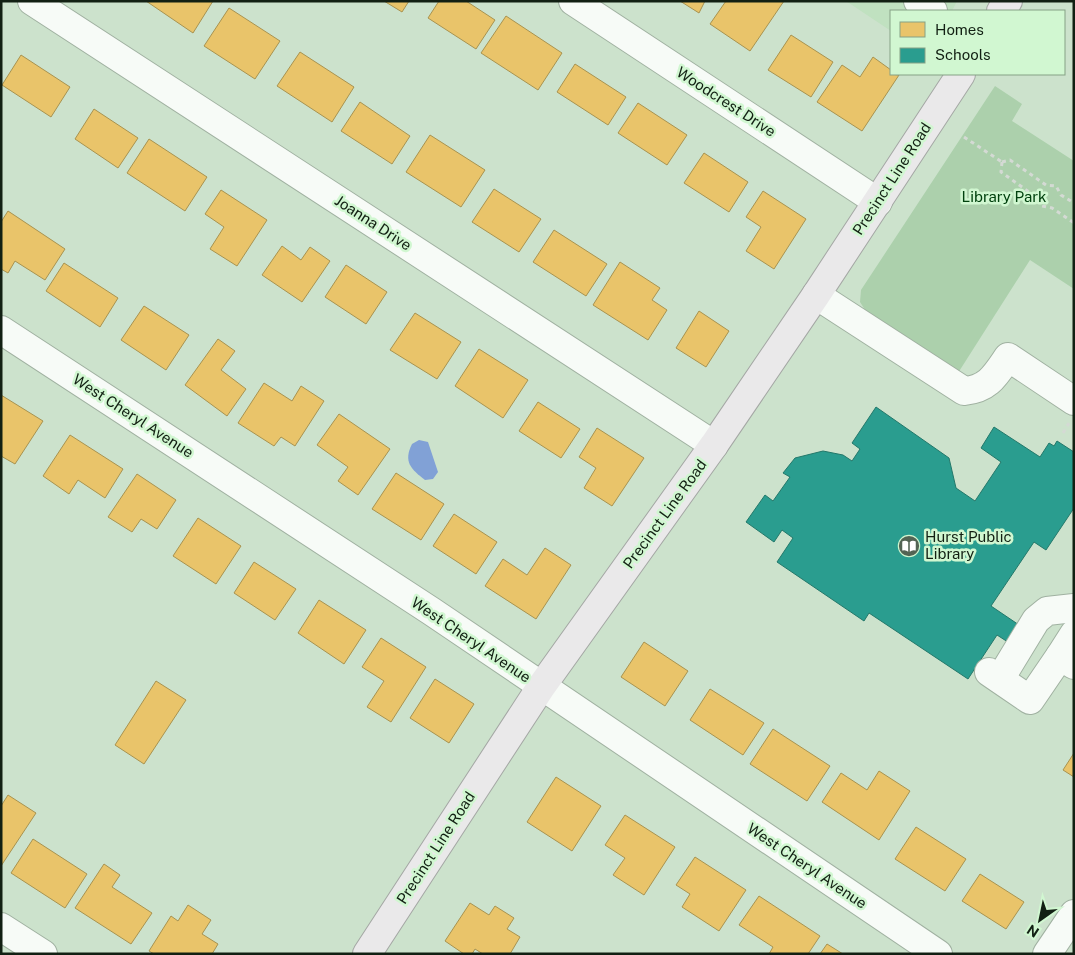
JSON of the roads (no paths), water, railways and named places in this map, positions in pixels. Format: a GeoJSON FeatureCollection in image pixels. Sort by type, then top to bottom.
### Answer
{"type":"FeatureCollection","features":[{"type":"Feature","properties":{"kind":"main road","name":"Precinct Line Road"},"geometry":{"type":"LineString","coordinates":[[369,953],[541,688],[714,445],[878,202],[960,75]]}},
{"type":"Feature","properties":{"kind":"street","name":"Joanna Drive"},"geometry":{"type":"LineString","coordinates":[[32,1],[714,445]]}},
{"type":"Feature","properties":{"kind":"street","name":"Woodcrest Drive"},"geometry":{"type":"LineString","coordinates":[[573,1],[878,202]]}},
{"type":"Feature","properties":{"kind":"street"},"geometry":{"type":"LineString","coordinates":[[918,1],[932,10]]}},
{"type":"Feature","properties":{"kind":"street"},"geometry":{"type":"LineString","coordinates":[[816,295],[964,391],[977,390],[992,380],[1008,357],[1074,402]]}},
{"type":"Feature","properties":{"kind":"street","name":"West Cheryl Avenue"},"geometry":{"type":"LineString","coordinates":[[1,330],[423,606],[541,688],[938,954]]}},
{"type":"Feature","properties":{"kind":"street"},"geometry":{"type":"LineString","coordinates":[[1069,652],[1030,700],[994,676],[1036,620],[1047,611],[1074,608]]}},
{"type":"Feature","properties":{"kind":"street"},"geometry":{"type":"LineString","coordinates":[[1047,954],[1074,914]]}},
{"type":"Feature","properties":{"kind":"street"},"geometry":{"type":"LineString","coordinates":[[1,926],[43,954]]}},
{"type":"Feature","properties":{"kind":"water"},"geometry":{"type":"Polygon","coordinates":[[[419,440],[428,442],[438,472],[433,479],[425,480],[412,469],[408,460],[412,444],[419,440]]]}},
{"type":"Feature","properties":{"kind":"place","name":"Hurst Public Library"},"geometry":{"type":"Point","coordinates":[909,546]}},
{"type":"Feature","properties":{"kind":"park label","name":"Library Park"},"geometry":{"type":"Point","coordinates":[1004,197]}}]}
